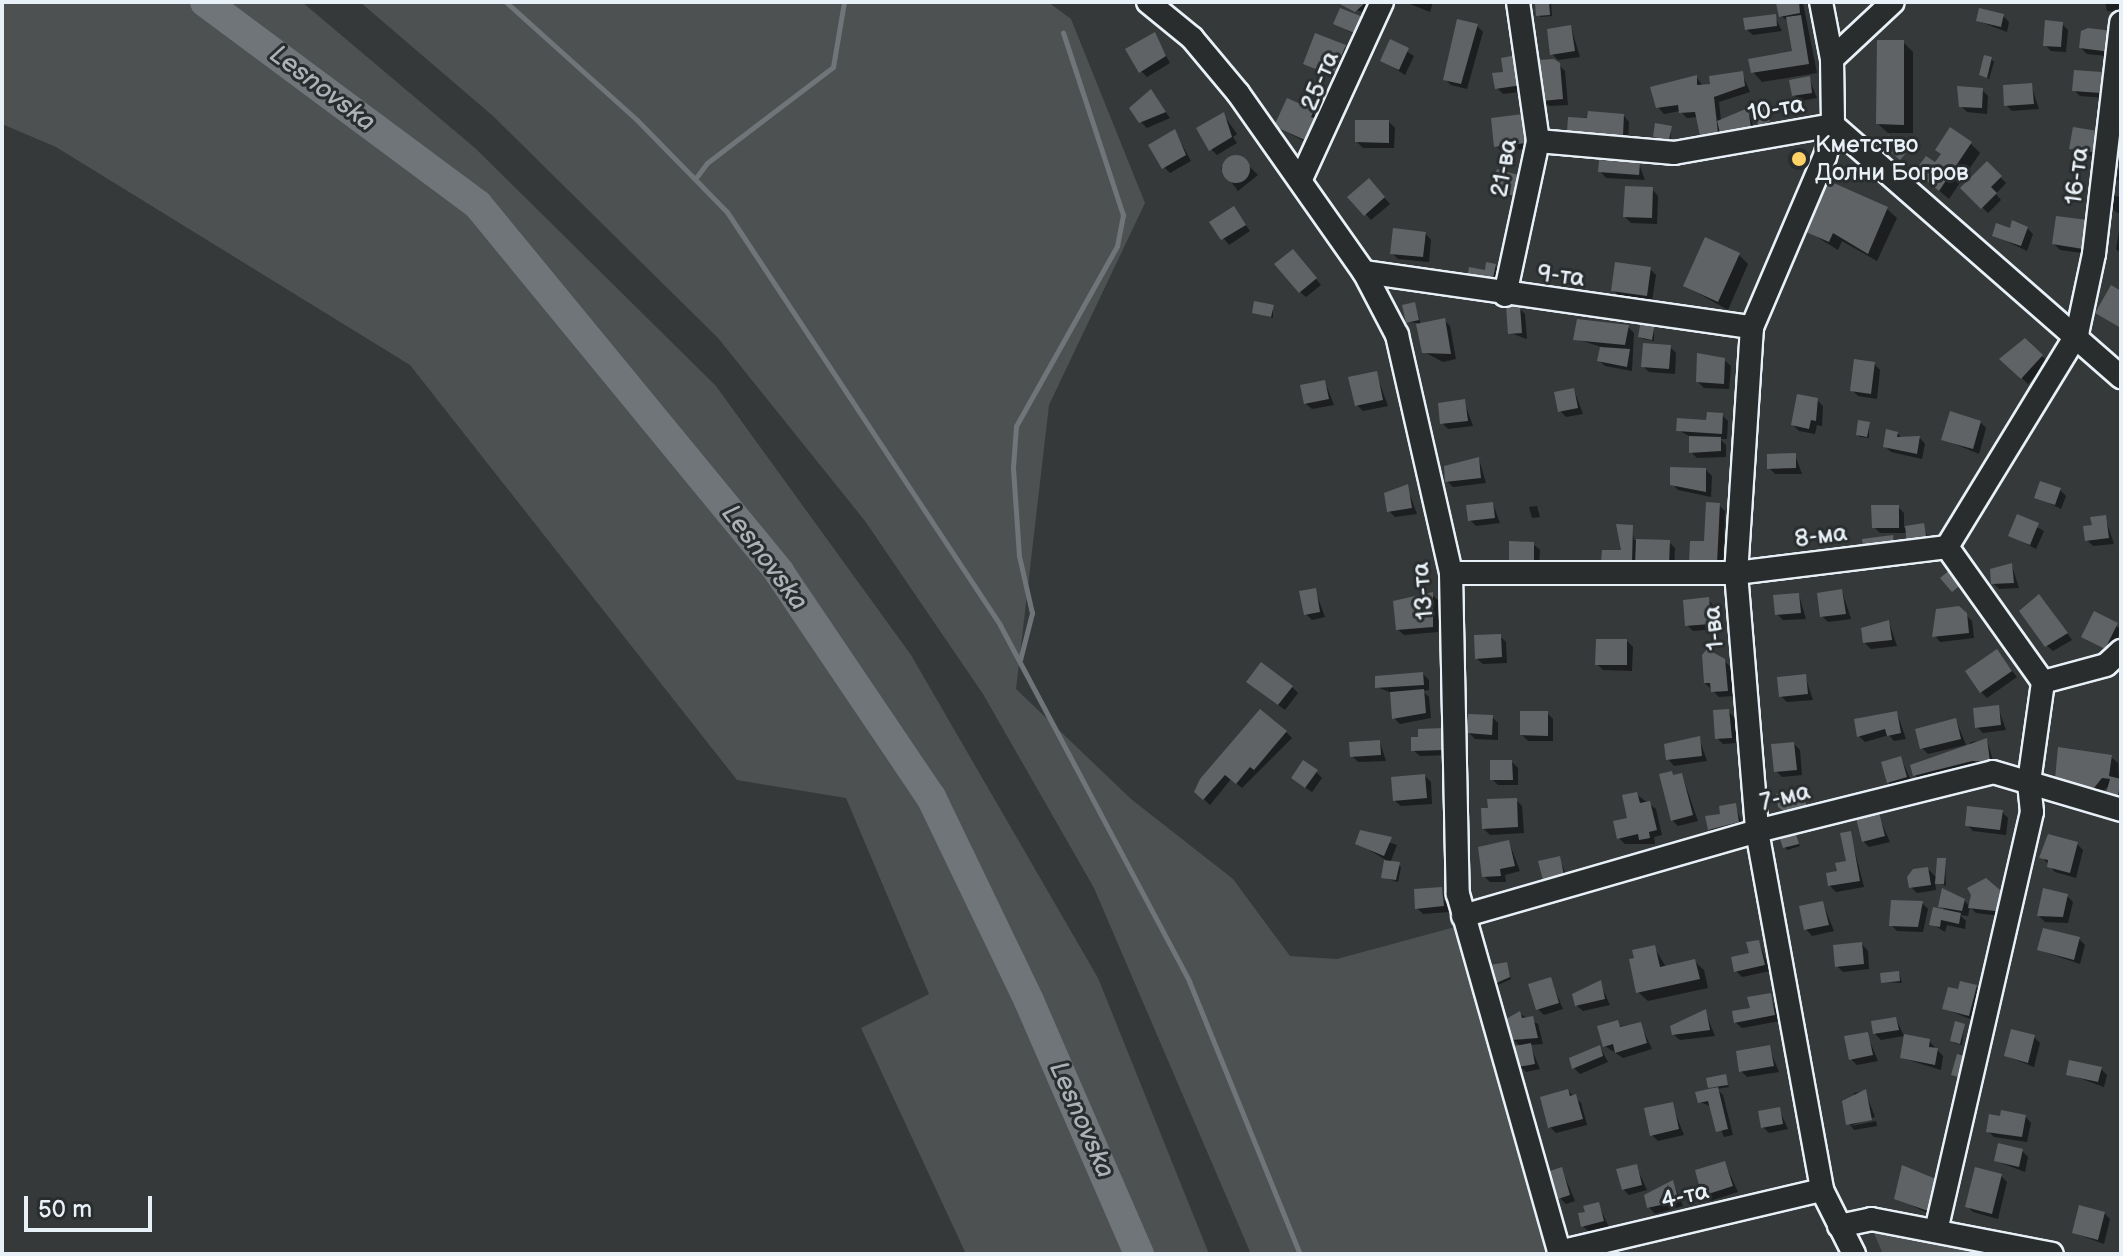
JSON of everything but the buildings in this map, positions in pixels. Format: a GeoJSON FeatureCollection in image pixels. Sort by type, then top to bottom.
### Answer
{"type":"FeatureCollection","features":[{"type":"Feature","properties":{"kind":"street","name":"13-та"},"geometry":{"type":"LineString","coordinates":[[1148,2],[1192,38],[1301,179],[1364,272],[1397,335],[1451,573],[1458,894],[1559,1252]]}},
{"type":"Feature","properties":{"kind":"street","name":"25-та"},"geometry":{"type":"LineString","coordinates":[[1301,179],[1382,2]]}},
{"type":"Feature","properties":{"kind":"street","name":"21-ва"},"geometry":{"type":"LineString","coordinates":[[1505,295],[1538,141],[1518,2]]}},
{"type":"Feature","properties":{"kind":"street","name":"1-ва"},"geometry":{"type":"LineString","coordinates":[[1821,2],[1832,59],[1833,125],[1825,156],[1752,327],[1736,573],[1757,831],[1822,1190],[1854,1254]]}},
{"type":"Feature","properties":{"kind":"street"},"geometry":{"type":"LineString","coordinates":[[1832,59],[1893,2]]}},
{"type":"Feature","properties":{"kind":"street","name":"16-та"},"geometry":{"type":"LineString","coordinates":[[2077,334],[2094,254],[2121,23]]}},
{"type":"Feature","properties":{"kind":"street","name":"10-та"},"geometry":{"type":"LineString","coordinates":[[1538,141],[1674,153],[1833,125],[2077,334],[2121,377]]}},
{"type":"Feature","properties":{"kind":"street","name":"9-та"},"geometry":{"type":"LineString","coordinates":[[1364,272],[1505,295],[1752,327]]}},
{"type":"Feature","properties":{"kind":"street"},"geometry":{"type":"LineString","coordinates":[[1936,1231],[2032,812],[2029,782],[2043,682],[1947,547],[2077,334]]}},
{"type":"Feature","properties":{"kind":"street","name":"8-ма"},"geometry":{"type":"LineString","coordinates":[[1451,573],[1736,573],[1947,547]]}},
{"type":"Feature","properties":{"kind":"street"},"geometry":{"type":"LineString","coordinates":[[2043,682],[2106,665],[2121,651]]}},
{"type":"Feature","properties":{"kind":"street","name":"7-ма"},"geometry":{"type":"LineString","coordinates":[[1463,916],[1757,831],[1993,772],[2121,810]]}},
{"type":"Feature","properties":{"kind":"street","name":"4-та"},"geometry":{"type":"LineString","coordinates":[[1559,1252],[1822,1190]]}},
{"type":"Feature","properties":{"kind":"street"},"geometry":{"type":"LineString","coordinates":[[1839,1226],[1871,1219],[2052,1254]]}},
{"type":"Feature","properties":{"kind":"shaded area"},"geometry":{"type":"Polygon","coordinates":[[[2,2],[302,2],[475,148],[716,386],[911,655],[1098,978],[1209,1254],[966,1254],[861,1028],[929,994],[846,798],[737,780],[410,365],[56,147],[2,124],[2,2]]]}},
{"type":"Feature","properties":{"kind":"shaded area"},"geometry":{"type":"Polygon","coordinates":[[[360,2],[1048,2],[1071,19],[1145,203],[1049,405],[1016,689],[1131,799],[1233,879],[1290,956],[1337,959],[1455,927],[1552,1254],[1251,1254],[1094,888],[983,694],[865,521],[718,338],[493,116],[360,2]]]}},
{"type":"Feature","properties":{"kind":"shaded area"},"geometry":{"type":"Polygon","coordinates":[[[1873,1231],[1993,1254],[1883,1254],[1873,1231]]]}},
{"type":"Feature","properties":{"kind":"waterway","name":"Lesnovska"},"geometry":{"type":"LineString","coordinates":[[205,2],[478,205],[779,572],[931,797],[1029,1001],[1139,1254]]}},
{"type":"Feature","properties":{"kind":"waterway"},"geometry":{"type":"LineString","coordinates":[[506,2],[637,120],[727,212],[1000,625],[1189,981],[1300,1254]]}},
{"type":"Feature","properties":{"kind":"waterway"},"geometry":{"type":"LineString","coordinates":[[695,179],[707,163],[833,67],[844,2]]}},
{"type":"Feature","properties":{"kind":"waterway"},"geometry":{"type":"LineString","coordinates":[[1020,660],[1032,613],[1019,556],[1013,467],[1016,426],[1117,246],[1123,215],[1063,33]]}},
{"type":"Feature","properties":{"kind":"place","name":"Кметство Долни Богров"},"geometry":{"type":"Point","coordinates":[1799,159]}}]}
